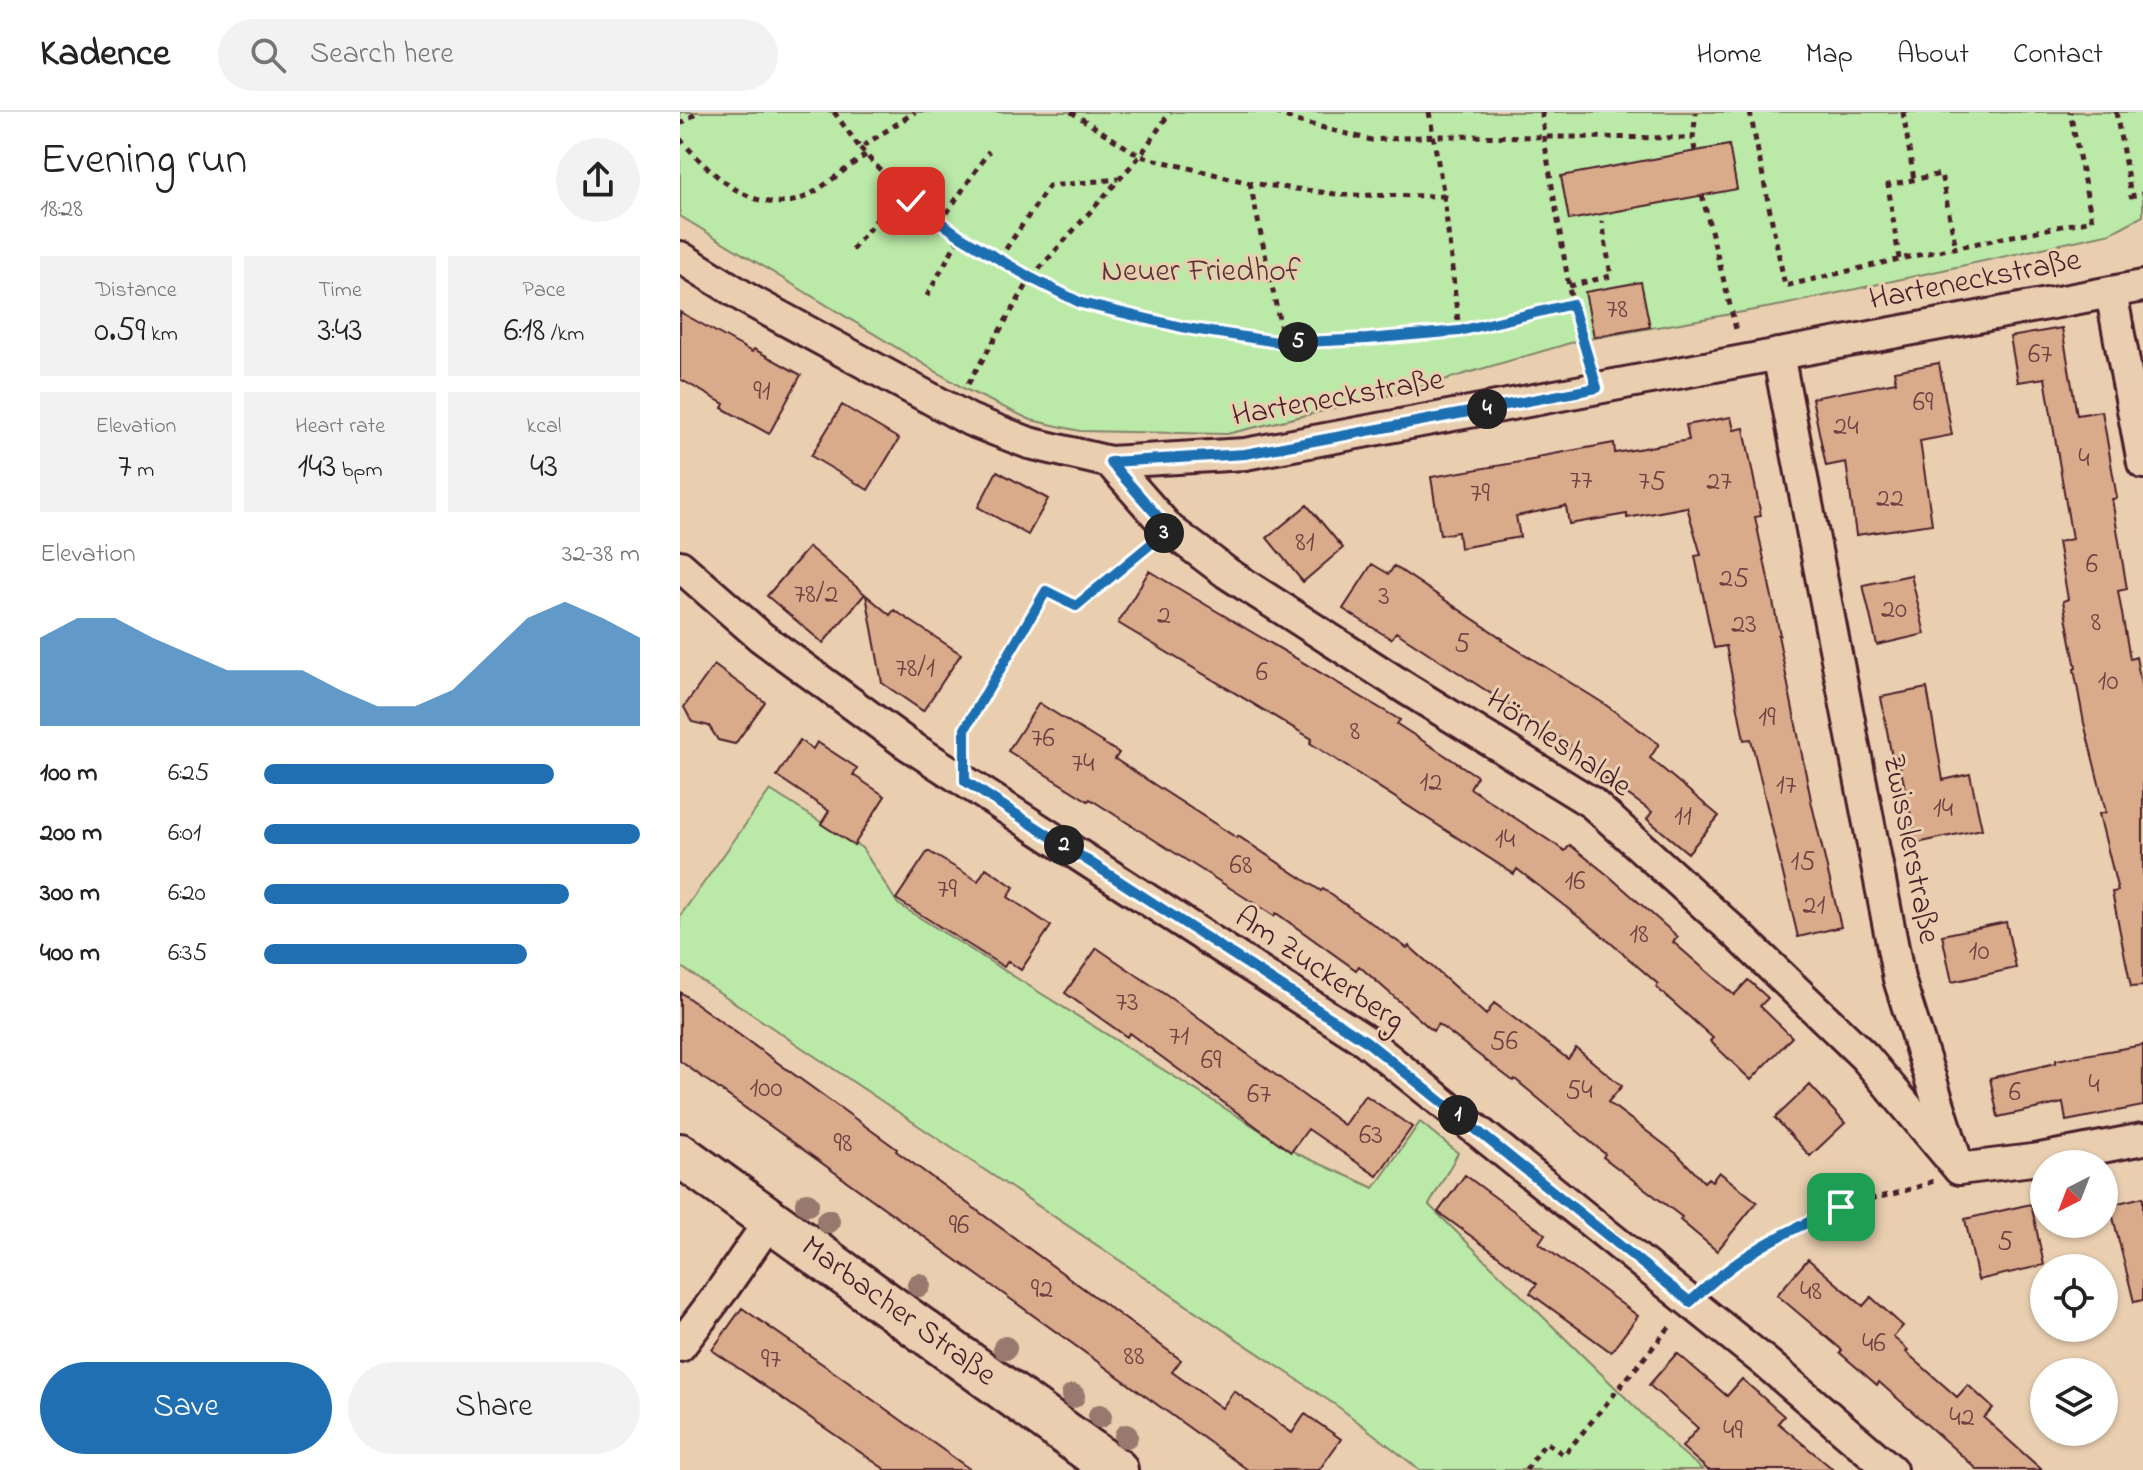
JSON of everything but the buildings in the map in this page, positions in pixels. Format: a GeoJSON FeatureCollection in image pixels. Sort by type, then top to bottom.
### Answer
{"type":"FeatureCollection","features":[{"type":"Feature","properties":{"kind":"main road","name":"Marbacher Straße"},"geometry":{"type":"LineString","coordinates":[[680,1155],[1116,1470]]}},
{"type":"Feature","properties":{"kind":"street","name":"Harteneckstraße"},"geometry":{"type":"LineString","coordinates":[[680,257],[749,300],[970,420],[1029,443],[1110,462],[1245,454],[2143,286]]}},
{"type":"Feature","properties":{"kind":"street"},"geometry":{"type":"LineString","coordinates":[[2111,292],[2143,463]]}},
{"type":"Feature","properties":{"kind":"street","name":"Zwisslerstraße"},"geometry":{"type":"LineString","coordinates":[[1778,354],[1899,979],[1959,1169]]}},
{"type":"Feature","properties":{"kind":"street","name":"Hörnleshalde"},"geometry":{"type":"LineString","coordinates":[[1110,462],[1169,529],[1227,573],[1592,803],[1739,936],[1865,1057],[1959,1169]]}},
{"type":"Feature","properties":{"kind":"street","name":"Am Zuckerberg"},"geometry":{"type":"LineString","coordinates":[[680,566],[761,637],[907,744],[1366,1041],[1690,1302],[1891,1470]]}},
{"type":"Feature","properties":{"kind":"street"},"geometry":{"type":"LineString","coordinates":[[1959,1169],[2040,1159],[2143,1139]]}},
{"type":"Feature","properties":{"kind":"street"},"geometry":{"type":"LineString","coordinates":[[680,1346],[771,1219]]}},
{"type":"Feature","properties":{"kind":"path"},"geometry":{"type":"LineString","coordinates":[[680,124],[698,112]]}},
{"type":"Feature","properties":{"kind":"path"},"geometry":{"type":"LineString","coordinates":[[834,112],[860,148],[900,191],[940,223],[1031,278],[1081,303],[1186,328],[1284,343],[1459,331],[1572,304]]}},
{"type":"Feature","properties":{"kind":"path"},"geometry":{"type":"LineString","coordinates":[[860,148],[915,112]]}},
{"type":"Feature","properties":{"kind":"path"},"geometry":{"type":"LineString","coordinates":[[1071,112],[1140,156],[1250,183],[1343,195],[1444,196]]}},
{"type":"Feature","properties":{"kind":"path"},"geometry":{"type":"LineString","coordinates":[[965,389],[1031,278],[1140,156],[1170,112]]}},
{"type":"Feature","properties":{"kind":"path"},"geometry":{"type":"LineString","coordinates":[[1275,112],[1293,120],[1371,140],[1435,136],[1693,138]]}},
{"type":"Feature","properties":{"kind":"path"},"geometry":{"type":"LineString","coordinates":[[1429,112],[1444,196],[1459,331]]}},
{"type":"Feature","properties":{"kind":"path"},"geometry":{"type":"LineString","coordinates":[[1542,112],[1572,304],[1597,388]]}},
{"type":"Feature","properties":{"kind":"path"},"geometry":{"type":"LineString","coordinates":[[1695,151],[1696,112]]}},
{"type":"Feature","properties":{"kind":"path"},"geometry":{"type":"LineString","coordinates":[[1750,112],[1785,286],[1899,259],[2092,220],[2070,112]]}},
{"type":"Feature","properties":{"kind":"path"},"geometry":{"type":"LineString","coordinates":[[1903,112],[1914,180]]}},
{"type":"Feature","properties":{"kind":"path"},"geometry":{"type":"LineString","coordinates":[[2116,112],[2131,196],[2143,193]]}},
{"type":"Feature","properties":{"kind":"path"},"geometry":{"type":"LineString","coordinates":[[680,139],[722,181],[749,197],[770,203],[789,202],[807,196],[866,155]]}},
{"type":"Feature","properties":{"kind":"path"},"geometry":{"type":"LineString","coordinates":[[940,223],[989,151]]}},
{"type":"Feature","properties":{"kind":"path"},"geometry":{"type":"LineString","coordinates":[[1899,259],[1888,185],[1941,174],[1956,248]]}},
{"type":"Feature","properties":{"kind":"path"},"geometry":{"type":"LineString","coordinates":[[999,259],[1049,186],[1119,179]]}},
{"type":"Feature","properties":{"kind":"path"},"geometry":{"type":"LineString","coordinates":[[1250,183],[1284,343]]}},
{"type":"Feature","properties":{"kind":"path"},"geometry":{"type":"LineString","coordinates":[[852,250],[900,191]]}},
{"type":"Feature","properties":{"kind":"path"},"geometry":{"type":"LineString","coordinates":[[1702,195],[1744,361]]}},
{"type":"Feature","properties":{"kind":"path"},"geometry":{"type":"LineString","coordinates":[[1569,286],[1611,276],[1602,221]]}},
{"type":"Feature","properties":{"kind":"path"},"geometry":{"type":"LineString","coordinates":[[927,296],[960,236]]}},
{"type":"Feature","properties":{"kind":"path"},"geometry":{"type":"LineString","coordinates":[[965,781],[965,729],[1046,591],[1076,606],[1169,529]]}},
{"type":"Feature","properties":{"kind":"path"},"geometry":{"type":"LineString","coordinates":[[1526,1470],[1546,1442],[1564,1455],[1690,1302],[1744,1256],[1781,1234],[1841,1207],[1926,1184],[1959,1169]]}},
{"type":"Feature","properties":{"kind":"green space","name":"Neuer Friedhof"},"geometry":{"type":"Polygon","coordinates":[[[680,112],[2143,112],[2143,216],[2111,233],[1783,305],[1577,341],[1403,392],[1227,434],[1080,431],[1031,420],[965,389],[680,216],[680,112]]]}},
{"type":"Feature","properties":{"kind":"green space"},"geometry":{"type":"Polygon","coordinates":[[[770,790],[862,848],[898,904],[1298,1154],[1374,1188],[1420,1122],[1458,1153],[1429,1205],[1703,1470],[1420,1470],[1340,1408],[680,966],[680,916],[770,790]]]}},
{"type":"Feature","properties":{"kind":"route"},"geometry":{"type":"LineString","coordinates":[[911,201],[960,236],[1081,303],[1186,328],[1284,343],[1367,339],[1459,331],[1572,304],[1597,388],[1245,454],[1110,462],[1169,529],[1076,606],[1046,591],[965,729],[965,781],[1366,1041],[1690,1302],[1744,1256],[1781,1234],[1841,1207]]}}]}
